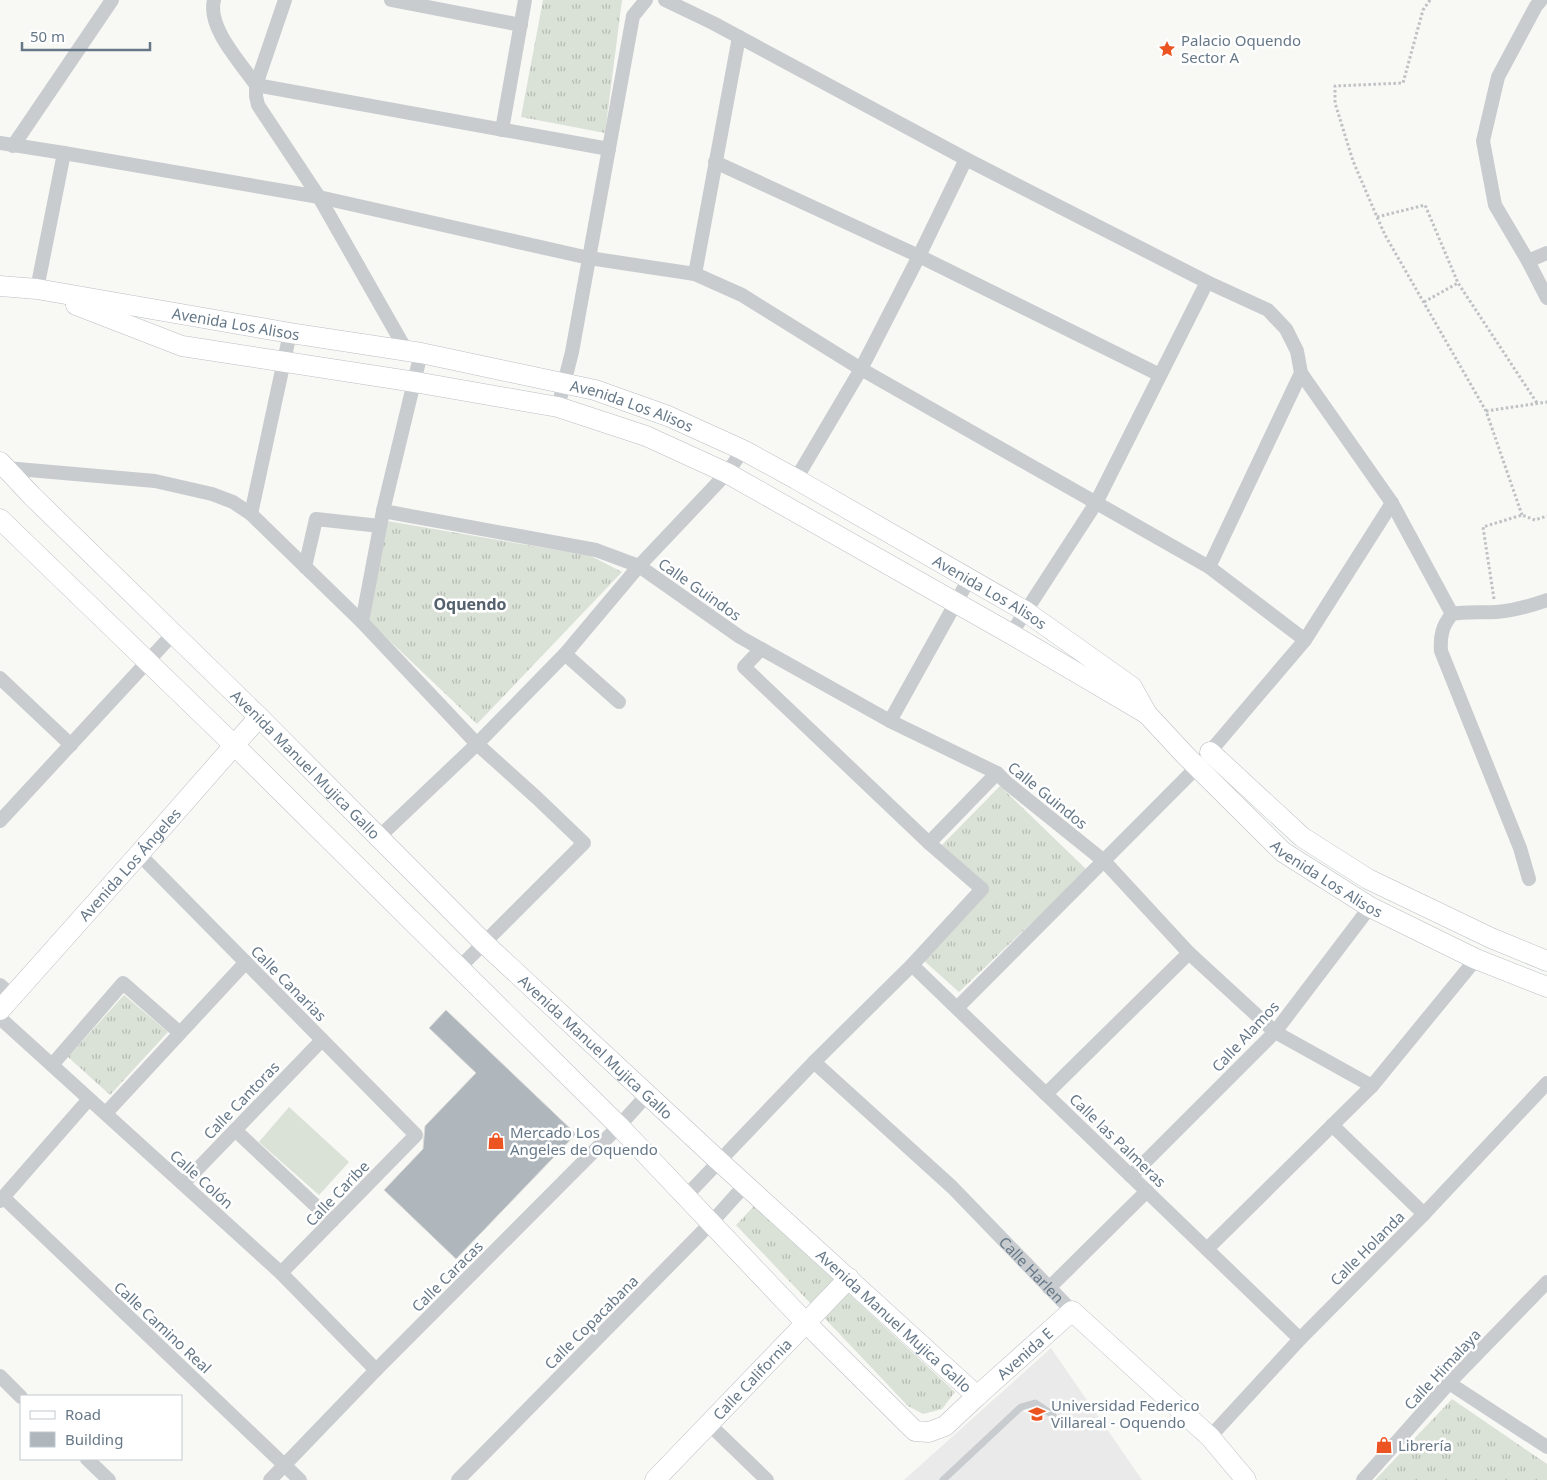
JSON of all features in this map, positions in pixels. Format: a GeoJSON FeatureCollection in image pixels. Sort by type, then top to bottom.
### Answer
{"type":"FeatureCollection","features":[{"type":"Feature","properties":{"kind":"street"},"geometry":{"type":"LineString","coordinates":[[112,0],[7,145],[64,152],[319,197],[589,258],[696,274],[742,295],[861,369],[1209,567],[1305,640]]}},
{"type":"Feature","properties":{"kind":"street"},"geometry":{"type":"LineString","coordinates":[[214,0],[214,22],[223,39],[256,85],[609,150]]}},
{"type":"Feature","properties":{"kind":"street"},"geometry":{"type":"LineString","coordinates":[[285,0],[256,85],[258,105],[319,197],[414,351],[415,382],[383,511],[362,622]]}},
{"type":"Feature","properties":{"kind":"street"},"geometry":{"type":"LineString","coordinates":[[391,0],[521,25]]}},
{"type":"Feature","properties":{"kind":"street"},"geometry":{"type":"LineString","coordinates":[[502,130],[525,0]]}},
{"type":"Feature","properties":{"kind":"street"},"geometry":{"type":"LineString","coordinates":[[558,407],[572,352],[633,16],[646,0]]}},
{"type":"Feature","properties":{"kind":"street"},"geometry":{"type":"LineString","coordinates":[[665,0],[739,37],[966,159],[1207,282],[1268,310],[1286,329],[1297,351],[1301,373],[1392,503],[1452,614]]}},
{"type":"Feature","properties":{"kind":"street"},"geometry":{"type":"LineString","coordinates":[[1541,0],[1498,77],[1483,141],[1495,205],[1547,298]]}},
{"type":"Feature","properties":{"kind":"street"},"geometry":{"type":"LineString","coordinates":[[696,274],[739,37]]}},
{"type":"Feature","properties":{"kind":"street"},"geometry":{"type":"LineString","coordinates":[[37,289],[64,152]]}},
{"type":"Feature","properties":{"kind":"street"},"geometry":{"type":"LineString","coordinates":[[796,479],[861,369],[966,159]]}},
{"type":"Feature","properties":{"kind":"street"},"geometry":{"type":"LineString","coordinates":[[716,162],[919,256],[1160,375]]}},
{"type":"Feature","properties":{"kind":"street"},"geometry":{"type":"LineString","coordinates":[[1528,261],[1547,253]]}},
{"type":"Feature","properties":{"kind":"street"},"geometry":{"type":"LineString","coordinates":[[1011,634],[1096,502],[1207,282]]}},
{"type":"Feature","properties":{"kind":"street","name":"Avenida Los Alisos"},"geometry":{"type":"LineString","coordinates":[[0,286],[37,289],[290,334],[414,351],[564,382],[595,390],[668,416],[743,450],[1025,611],[1132,687],[1147,714]]}},
{"type":"Feature","properties":{"kind":"street","name":"Avenida Los Alisos"},"geometry":{"type":"LineString","coordinates":[[37,289],[182,346],[415,382],[558,407],[646,436],[727,473],[1011,634],[1147,714],[1302,837],[1368,879],[1491,938],[1547,961]]}},
{"type":"Feature","properties":{"kind":"street"},"geometry":{"type":"LineString","coordinates":[[251,514],[290,334]]}},
{"type":"Feature","properties":{"kind":"street"},"geometry":{"type":"LineString","coordinates":[[1209,567],[1301,373]]}},
{"type":"Feature","properties":{"kind":"street"},"geometry":{"type":"LineString","coordinates":[[379,837],[477,744],[565,654],[639,566],[727,473],[743,450]]}},
{"type":"Feature","properties":{"kind":"street"},"geometry":{"type":"LineString","coordinates":[[3,465],[156,481],[212,494],[233,502],[251,514],[362,622],[477,744],[584,843],[459,968]]}},
{"type":"Feature","properties":{"kind":"street","name":"Avenida Manuel Mujica Gallo"},"geometry":{"type":"LineString","coordinates":[[0,519],[234,745],[619,1126],[806,1323],[915,1431],[930,1432],[945,1426],[977,1396],[719,1161],[484,943],[258,717],[32,496],[3,465]]}},
{"type":"Feature","properties":{"kind":"street"},"geometry":{"type":"LineString","coordinates":[[957,1008],[1204,759],[1305,640],[1392,503]]}},
{"type":"Feature","properties":{"kind":"street","name":"Calle Guindos"},"geometry":{"type":"LineString","coordinates":[[383,511],[596,550],[639,566],[740,637],[890,721],[997,773],[1104,861],[1189,953],[1275,1032],[1372,1086]]}},
{"type":"Feature","properties":{"kind":"street"},"geometry":{"type":"LineString","coordinates":[[305,567],[316,519],[380,526]]}},
{"type":"Feature","properties":{"kind":"street"},"geometry":{"type":"LineString","coordinates":[[890,721],[969,579]]}},
{"type":"Feature","properties":{"kind":"street"},"geometry":{"type":"LineString","coordinates":[[1529,879],[1520,848],[1441,651],[1441,632],[1444,624],[1452,614],[1468,611],[1496,612],[1524,608],[1547,600]]}},
{"type":"Feature","properties":{"kind":"street"},"geometry":{"type":"LineString","coordinates":[[2,816],[174,634]]}},
{"type":"Feature","properties":{"kind":"street"},"geometry":{"type":"LineString","coordinates":[[686,1196],[814,1062],[912,965],[982,889],[929,843],[744,667],[761,649]]}},
{"type":"Feature","properties":{"kind":"street"},"geometry":{"type":"LineString","coordinates":[[565,654],[618,702]]}},
{"type":"Feature","properties":{"kind":"street"},"geometry":{"type":"LineString","coordinates":[[0,678],[70,745]]}},
{"type":"Feature","properties":{"kind":"street","name":"Avenida Los Ángeles"},"geometry":{"type":"LineString","coordinates":[[4,997],[140,854],[258,717]]}},
{"type":"Feature","properties":{"kind":"street","name":"Avenida Los Alisos"},"geometry":{"type":"LineString","coordinates":[[1204,759],[1283,852],[1370,907],[1476,958],[1547,987]]}},
{"type":"Feature","properties":{"kind":"street"},"geometry":{"type":"LineString","coordinates":[[929,843],[997,773]]}},
{"type":"Feature","properties":{"kind":"street","name":"Calle Canarias"},"geometry":{"type":"LineString","coordinates":[[140,854],[416,1135]]}},
{"type":"Feature","properties":{"kind":"street","name":"Calle Alamos"},"geometry":{"type":"LineString","coordinates":[[1131,1176],[1275,1032],[1370,907]]}},
{"type":"Feature","properties":{"kind":"street"},"geometry":{"type":"LineString","coordinates":[[1046,1094],[1189,953]]}},
{"type":"Feature","properties":{"kind":"street"},"geometry":{"type":"LineString","coordinates":[[1207,1249],[1372,1086],[1476,958]]}},
{"type":"Feature","properties":{"kind":"street"},"geometry":{"type":"LineString","coordinates":[[106,1113],[246,962]]}},
{"type":"Feature","properties":{"kind":"street","name":"Calle las Palmeras"},"geometry":{"type":"LineString","coordinates":[[912,965],[1300,1339]]}},
{"type":"Feature","properties":{"kind":"street"},"geometry":{"type":"LineString","coordinates":[[52,1065],[123,983],[180,1033]]}},
{"type":"Feature","properties":{"kind":"street","name":"Calle Colón"},"geometry":{"type":"LineString","coordinates":[[0,1018],[281,1273],[376,1370]]}},
{"type":"Feature","properties":{"kind":"street","name":"Calle Cantoras"},"geometry":{"type":"LineString","coordinates":[[184,1183],[322,1040]]}},
{"type":"Feature","properties":{"kind":"street","name":"Calle Harlen"},"geometry":{"type":"LineString","coordinates":[[814,1062],[952,1187],[1072,1311],[1210,1437],[1246,1480]]}},
{"type":"Feature","properties":{"kind":"street","name":"Calle Holanda"},"geometry":{"type":"LineString","coordinates":[[1210,1437],[1300,1339],[1424,1214],[1547,1083]]}},
{"type":"Feature","properties":{"kind":"street","name":"Calle Caracas"},"geometry":{"type":"LineString","coordinates":[[270,1480],[376,1370],[619,1126],[648,1094]]}},
{"type":"Feature","properties":{"kind":"street"},"geometry":{"type":"LineString","coordinates":[[1,1199],[89,1099]]}},
{"type":"Feature","properties":{"kind":"street"},"geometry":{"type":"LineString","coordinates":[[1332,1125],[1424,1214]]}},
{"type":"Feature","properties":{"kind":"street"},"geometry":{"type":"LineString","coordinates":[[235,1130],[332,1221]]}},
{"type":"Feature","properties":{"kind":"street","name":"Calle Caribe"},"geometry":{"type":"LineString","coordinates":[[281,1273],[416,1135]]}},
{"type":"Feature","properties":{"kind":"street","name":"Calle Copacabana"},"geometry":{"type":"LineString","coordinates":[[458,1480],[711,1223],[746,1184]]}},
{"type":"Feature","properties":{"kind":"street"},"geometry":{"type":"LineString","coordinates":[[1049,1288],[1147,1191]]}},
{"type":"Feature","properties":{"kind":"street","name":"Calle Camino Real"},"geometry":{"type":"LineString","coordinates":[[1,1199],[300,1480]]}},
{"type":"Feature","properties":{"kind":"street","name":"Calle California"},"geometry":{"type":"LineString","coordinates":[[654,1480],[849,1278]]}},
{"type":"Feature","properties":{"kind":"street","name":"Calle Himalaya"},"geometry":{"type":"LineString","coordinates":[[1363,1480],[1449,1383],[1547,1282]]}},
{"type":"Feature","properties":{"kind":"street","name":"Avenida E"},"geometry":{"type":"LineString","coordinates":[[977,1396],[1072,1311]]}},
{"type":"Feature","properties":{"kind":"street"},"geometry":{"type":"LineString","coordinates":[[0,1376],[20,1396]]}},
{"type":"Feature","properties":{"kind":"street"},"geometry":{"type":"LineString","coordinates":[[1449,1383],[1547,1447]]}},
{"type":"Feature","properties":{"kind":"street"},"geometry":{"type":"LineString","coordinates":[[709,1424],[767,1480]]}},
{"type":"Feature","properties":{"kind":"street"},"geometry":{"type":"LineString","coordinates":[[88,1460],[109,1480]]}},
{"type":"Feature","properties":{"kind":"lane"},"geometry":{"type":"LineString","coordinates":[[944,1480],[1021,1407],[1035,1403],[1053,1415]]}},
{"type":"Feature","properties":{"kind":"path"},"geometry":{"type":"LineString","coordinates":[[1430,0],[1423,10],[1403,83],[1335,86],[1335,104],[1353,161],[1385,235],[1486,410],[1522,515]]}},
{"type":"Feature","properties":{"kind":"path"},"geometry":{"type":"LineString","coordinates":[[1377,217],[1425,205],[1458,283],[1537,402]]}},
{"type":"Feature","properties":{"kind":"path"},"geometry":{"type":"LineString","coordinates":[[1424,302],[1458,283]]}},
{"type":"Feature","properties":{"kind":"path"},"geometry":{"type":"LineString","coordinates":[[1486,410],[1547,402]]}},
{"type":"Feature","properties":{"kind":"path"},"geometry":{"type":"LineString","coordinates":[[1496,612],[1483,527],[1522,515],[1535,520],[1547,516]]}},
{"type":"Feature","properties":{"kind":"shaded area","name":"Universidad Federico Villareal - Oquendo"},"geometry":{"type":"Polygon","coordinates":[[[1051,1348],[1142,1480],[904,1480],[1051,1348]]]}},
{"type":"Feature","properties":{"kind":"green space"},"geometry":{"type":"Polygon","coordinates":[[[543,0],[622,0],[605,133],[521,117],[543,0]]]}},
{"type":"Feature","properties":{"kind":"green space"},"geometry":{"type":"Polygon","coordinates":[[[387,521],[591,556],[622,572],[477,724],[369,621],[387,521]]]}},
{"type":"Feature","properties":{"kind":"green space"},"geometry":{"type":"Polygon","coordinates":[[[1000,786],[1087,870],[959,992],[922,959],[989,889],[942,845],[1000,786]]]}},
{"type":"Feature","properties":{"kind":"green space"},"geometry":{"type":"Polygon","coordinates":[[[124,995],[168,1032],[110,1095],[68,1057],[124,995]]]}},
{"type":"Feature","properties":{"kind":"green space"},"geometry":{"type":"Polygon","coordinates":[[[289,1107],[349,1162],[319,1195],[259,1142],[289,1107]]]}},
{"type":"Feature","properties":{"kind":"green space"},"geometry":{"type":"Polygon","coordinates":[[[754,1206],[955,1392],[942,1409],[923,1414],[908,1406],[736,1225],[754,1206]]]}},
{"type":"Feature","properties":{"kind":"green space"},"geometry":{"type":"Polygon","coordinates":[[[1452,1399],[1547,1464],[1547,1480],[1375,1480],[1452,1399]]]}},
{"type":"Feature","properties":{"kind":"building","name":"Mercado Los Angeles de Oquendo"},"geometry":{"type":"Polygon","coordinates":[[[446,1010],[576,1134],[456,1259],[384,1190],[423,1149],[425,1126],[476,1073],[429,1028],[446,1010]]]}},
{"type":"Feature","properties":{"kind":"place","name":"Palacio Oquendo Sector A"},"geometry":{"type":"Point","coordinates":[1167,49]}},
{"type":"Feature","properties":{"kind":"place","name":"Mercado Los Angeles de Oquendo"},"geometry":{"type":"Point","coordinates":[496,1141]}},
{"type":"Feature","properties":{"kind":"place","name":"Universidad Federico Villareal - Oquendo"},"geometry":{"type":"Point","coordinates":[1037,1414]}},
{"type":"Feature","properties":{"kind":"place","name":"Librería"},"geometry":{"type":"Point","coordinates":[1384,1445]}},
{"type":"Feature","properties":{"kind":"district","name":"Oquendo"},"geometry":{"type":"Point","coordinates":[470,604]}}]}
